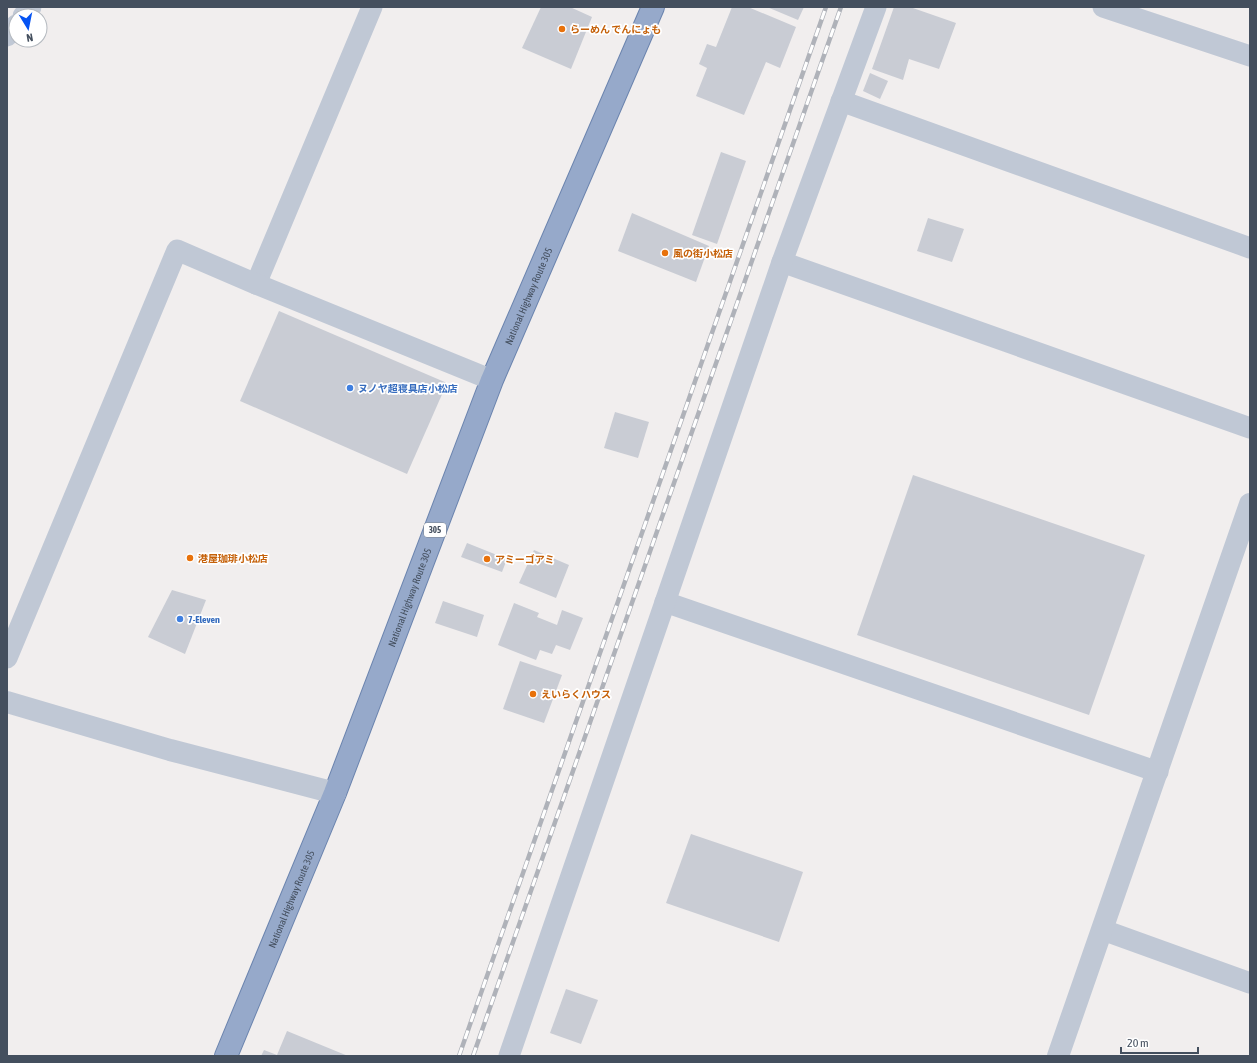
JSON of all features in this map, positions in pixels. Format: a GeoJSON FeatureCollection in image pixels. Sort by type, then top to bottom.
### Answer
{"type":"FeatureCollection","features":[{"type":"Feature","properties":{"kind":"highway","name":"National Highway Route 305"},"geometry":{"type":"LineString","coordinates":[[226,1056],[335,793],[492,380],[652,7]]}},
{"type":"Feature","properties":{"kind":"street"},"geometry":{"type":"LineString","coordinates":[[256,284],[372,7]]}},
{"type":"Feature","properties":{"kind":"street"},"geometry":{"type":"LineString","coordinates":[[509,1056],[782,262],[876,7]]}},
{"type":"Feature","properties":{"kind":"street"},"geometry":{"type":"LineString","coordinates":[[1103,7],[1250,56]]}},
{"type":"Feature","properties":{"kind":"street"},"geometry":{"type":"LineString","coordinates":[[841,101],[1250,248]]}},
{"type":"Feature","properties":{"kind":"street"},"geometry":{"type":"LineString","coordinates":[[7,658],[177,250],[256,284],[492,380]]}},
{"type":"Feature","properties":{"kind":"street"},"geometry":{"type":"LineString","coordinates":[[782,262],[1250,428]]}},
{"type":"Feature","properties":{"kind":"street"},"geometry":{"type":"LineString","coordinates":[[1058,1056],[1250,504]]}},
{"type":"Feature","properties":{"kind":"street"},"geometry":{"type":"LineString","coordinates":[[665,602],[1158,772]]}},
{"type":"Feature","properties":{"kind":"street"},"geometry":{"type":"LineString","coordinates":[[7,702],[170,750],[335,793]]}},
{"type":"Feature","properties":{"kind":"street"},"geometry":{"type":"LineString","coordinates":[[1102,930],[1250,984]]}},
{"type":"Feature","properties":{"kind":"building"},"geometry":{"type":"Polygon","coordinates":[[[541,7],[570,7],[592,17],[571,69],[522,48],[541,7]]]}},
{"type":"Feature","properties":{"kind":"building"},"geometry":{"type":"Polygon","coordinates":[[[732,7],[748,7],[796,27],[780,68],[766,62],[744,115],[696,96],[707,68],[699,64],[707,44],[716,47],[732,7]]]}},
{"type":"Feature","properties":{"kind":"building"},"geometry":{"type":"Polygon","coordinates":[[[767,7],[804,7],[798,20],[767,7]]]}},
{"type":"Feature","properties":{"kind":"building"},"geometry":{"type":"Polygon","coordinates":[[[894,7],[910,7],[956,23],[939,69],[909,59],[903,80],[872,69],[894,7]]]}},
{"type":"Feature","properties":{"kind":"building"},"geometry":{"type":"Polygon","coordinates":[[[870,73],[888,81],[880,99],[863,91],[870,73]]]}},
{"type":"Feature","properties":{"kind":"building"},"geometry":{"type":"Polygon","coordinates":[[[721,152],[746,161],[717,244],[692,235],[721,152]]]}},
{"type":"Feature","properties":{"kind":"building"},"geometry":{"type":"Polygon","coordinates":[[[632,213],[709,246],[696,282],[618,251],[632,213]]]}},
{"type":"Feature","properties":{"kind":"building"},"geometry":{"type":"Polygon","coordinates":[[[928,218],[964,229],[952,262],[917,251],[928,218]]]}},
{"type":"Feature","properties":{"kind":"building"},"geometry":{"type":"Polygon","coordinates":[[[279,311],[447,383],[407,474],[240,401],[279,311]]]}},
{"type":"Feature","properties":{"kind":"building"},"geometry":{"type":"Polygon","coordinates":[[[615,412],[649,422],[638,458],[604,448],[615,412]]]}},
{"type":"Feature","properties":{"kind":"building"},"geometry":{"type":"Polygon","coordinates":[[[913,475],[1145,555],[1089,715],[857,635],[913,475]]]}},
{"type":"Feature","properties":{"kind":"building"},"geometry":{"type":"Polygon","coordinates":[[[467,543],[507,559],[502,572],[461,557],[467,543]]]}},
{"type":"Feature","properties":{"kind":"building"},"geometry":{"type":"Polygon","coordinates":[[[534,550],[569,565],[556,598],[519,583],[534,550]]]}},
{"type":"Feature","properties":{"kind":"building"},"geometry":{"type":"Polygon","coordinates":[[[172,590],[206,600],[185,654],[148,637],[172,590]]]}},
{"type":"Feature","properties":{"kind":"building"},"geometry":{"type":"Polygon","coordinates":[[[443,601],[484,615],[477,637],[435,623],[443,601]]]}},
{"type":"Feature","properties":{"kind":"building"},"geometry":{"type":"Polygon","coordinates":[[[514,603],[539,613],[537,617],[557,625],[562,610],[583,618],[570,650],[556,645],[552,654],[540,650],[536,660],[498,645],[514,603]]]}},
{"type":"Feature","properties":{"kind":"building"},"geometry":{"type":"Polygon","coordinates":[[[520,661],[562,675],[544,723],[503,709],[520,661]]]}},
{"type":"Feature","properties":{"kind":"building"},"geometry":{"type":"Polygon","coordinates":[[[691,834],[803,872],[779,942],[666,903],[691,834]]]}},
{"type":"Feature","properties":{"kind":"building"},"geometry":{"type":"Polygon","coordinates":[[[566,989],[598,1000],[581,1044],[550,1033],[566,989]]]}},
{"type":"Feature","properties":{"kind":"building"},"geometry":{"type":"Polygon","coordinates":[[[287,1031],[348,1056],[261,1056],[264,1050],[277,1055],[287,1031]]]}},
{"type":"Feature","properties":{"kind":"railway"},"geometry":{"type":"LineString","coordinates":[[459,1056],[826,7]]}},
{"type":"Feature","properties":{"kind":"railway"},"geometry":{"type":"LineString","coordinates":[[473,1056],[841,7]]}},
{"type":"Feature","properties":{"kind":"place","name":"らーめん でんにょも"},"geometry":{"type":"Point","coordinates":[562,29]}},
{"type":"Feature","properties":{"kind":"place","name":"風の街小松店"},"geometry":{"type":"Point","coordinates":[665,253]}},
{"type":"Feature","properties":{"kind":"place","name":"ヌノヤ超寝具店小松店"},"geometry":{"type":"Point","coordinates":[350,388]}},
{"type":"Feature","properties":{"kind":"place","name":"港屋珈琲小松店"},"geometry":{"type":"Point","coordinates":[190,558]}},
{"type":"Feature","properties":{"kind":"place","name":"アミーゴアミ"},"geometry":{"type":"Point","coordinates":[487,559]}},
{"type":"Feature","properties":{"kind":"place","name":"7-Eleven"},"geometry":{"type":"Point","coordinates":[180,619]}},
{"type":"Feature","properties":{"kind":"place","name":"えいらくハウス"},"geometry":{"type":"Point","coordinates":[533,694]}}]}
